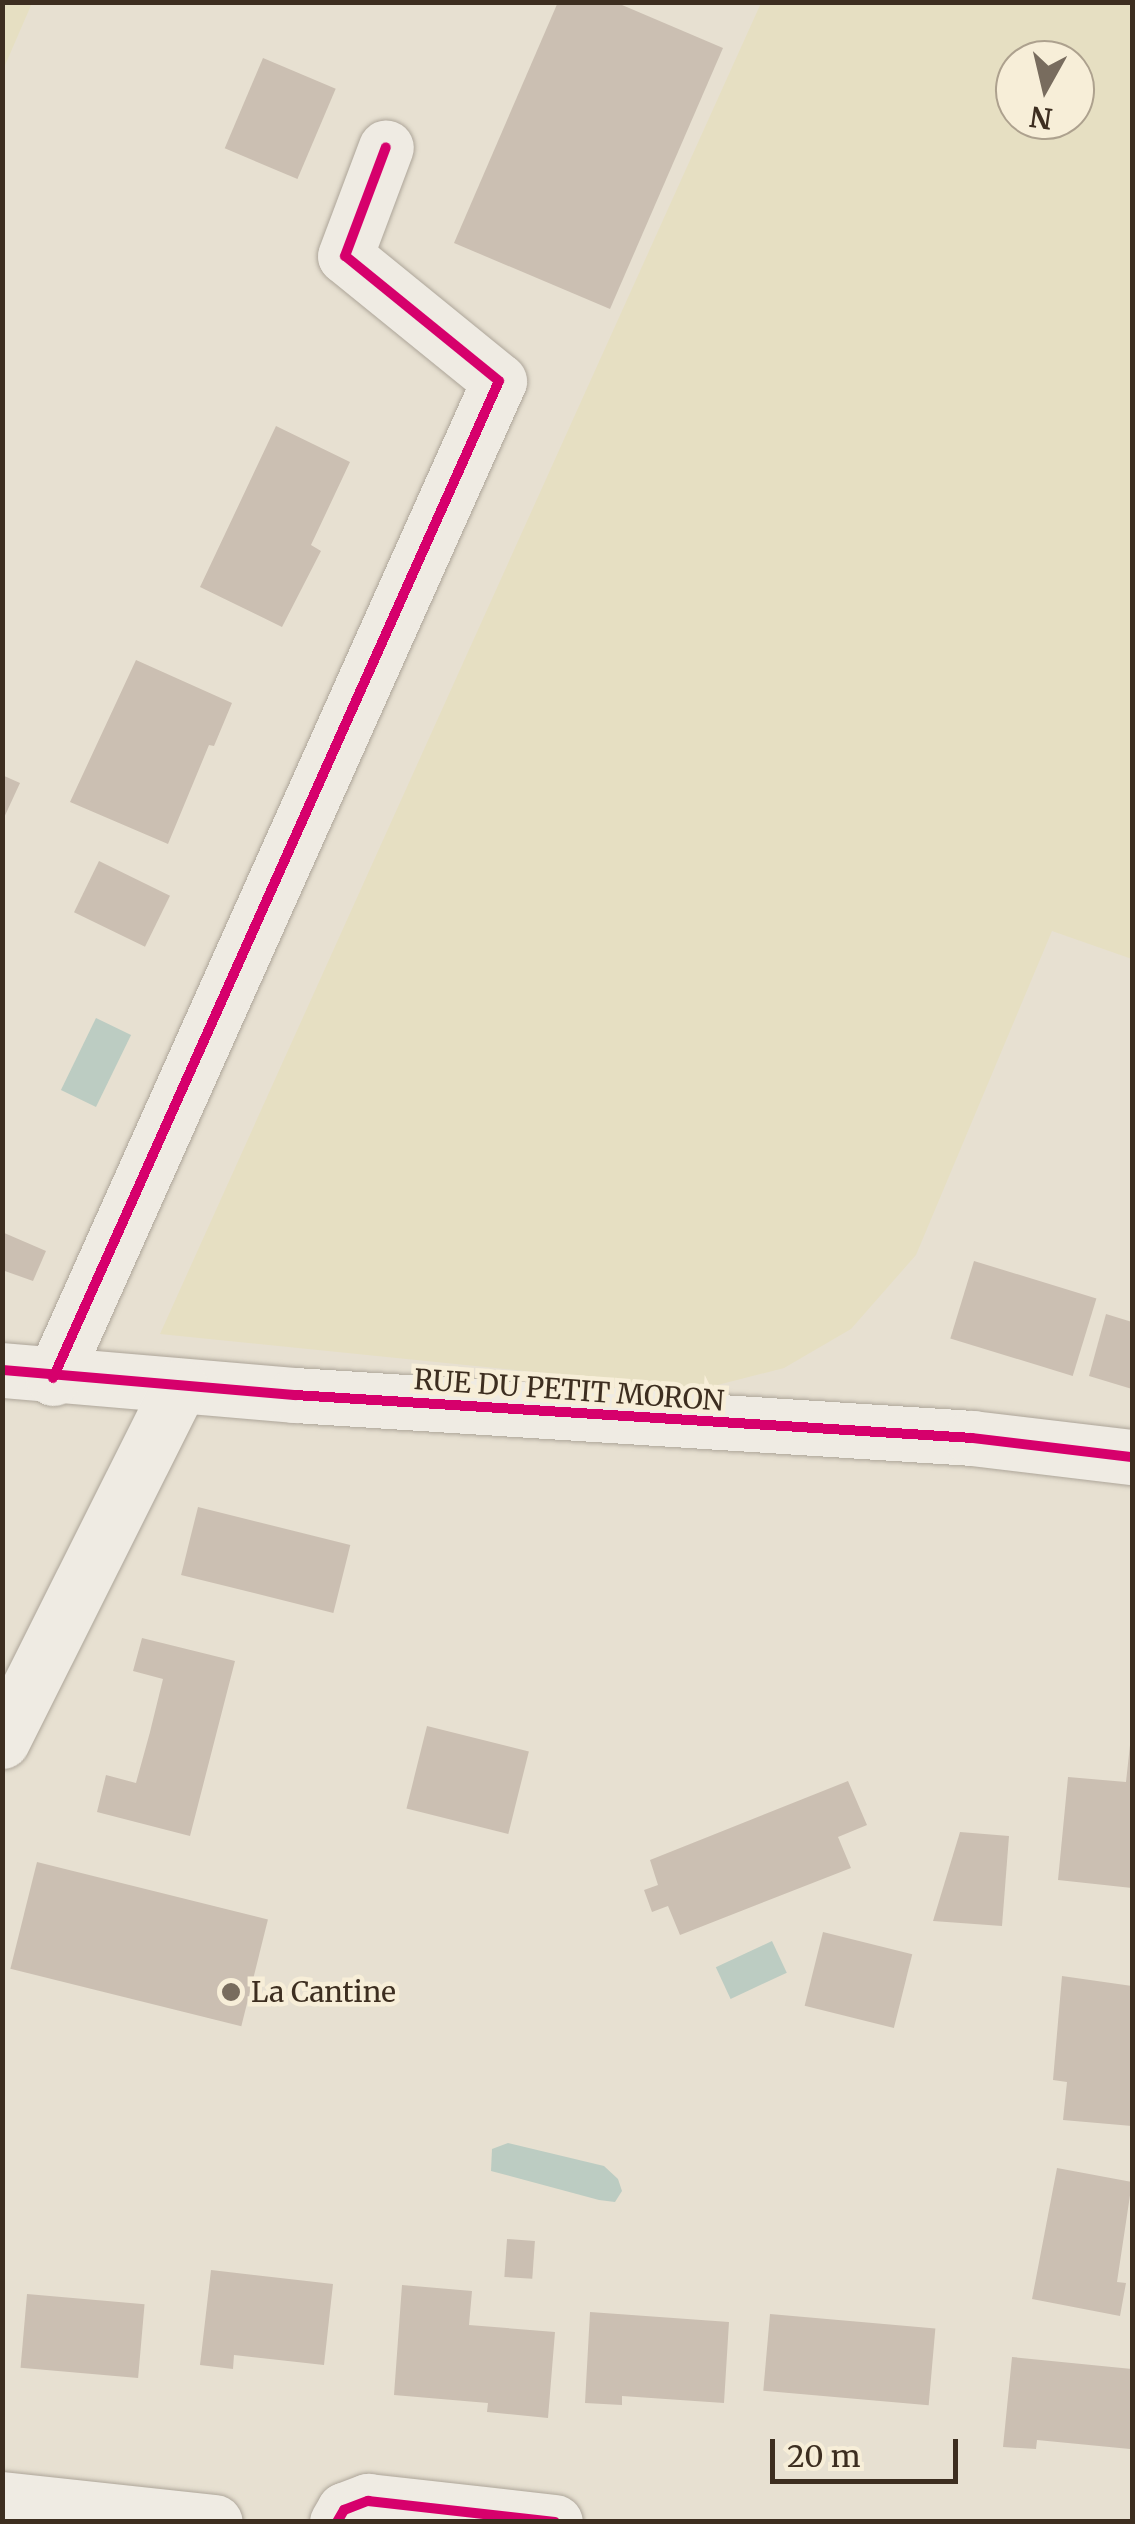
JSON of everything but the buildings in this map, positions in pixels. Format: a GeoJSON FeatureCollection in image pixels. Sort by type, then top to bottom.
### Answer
{"type":"FeatureCollection","features":[{"type":"Feature","properties":{"kind":"street"},"geometry":{"type":"LineString","coordinates":[[28,1374],[499,382],[345,256],[386,147]]}},
{"type":"Feature","properties":{"kind":"street","name":"RUE DU PETIT MORON"},"geometry":{"type":"LineString","coordinates":[[28,1374],[972,1438],[1132,1456]]}},
{"type":"Feature","properties":{"kind":"street"},"geometry":{"type":"LineString","coordinates":[[2,1740],[180,1386]]}},
{"type":"Feature","properties":{"kind":"street"},"geometry":{"type":"LineString","coordinates":[[2,2499],[215,2522]]}},
{"type":"Feature","properties":{"kind":"street"},"geometry":{"type":"LineString","coordinates":[[337,2522],[344,2510],[368,2501],[555,2522]]}},
{"type":"Feature","properties":{"kind":"shaded area"},"geometry":{"type":"Polygon","coordinates":[[[2,3],[32,3],[3,70],[2,70],[2,3]]]}},
{"type":"Feature","properties":{"kind":"shaded area"},"geometry":{"type":"Polygon","coordinates":[[[761,3],[1132,3],[1132,959],[1052,931],[916,1255],[851,1329],[784,1368],[702,1389],[160,1334],[761,3]]]}},
{"type":"Feature","properties":{"kind":"shaded area"},"geometry":{"type":"Polygon","coordinates":[[[96,1018],[131,1035],[96,1107],[61,1090],[96,1018]]]}},
{"type":"Feature","properties":{"kind":"shaded area"},"geometry":{"type":"Polygon","coordinates":[[[772,1941],[787,1973],[731,1999],[716,1967],[772,1941]]]}},
{"type":"Feature","properties":{"kind":"shaded area"},"geometry":{"type":"Polygon","coordinates":[[[508,2143],[604,2166],[618,2179],[622,2191],[615,2202],[599,2200],[491,2171],[492,2149],[508,2143]]]}},
{"type":"Feature","properties":{"kind":"cycle path"},"geometry":{"type":"LineString","coordinates":[[53,1378],[499,381],[345,256],[386,147]]}},
{"type":"Feature","properties":{"kind":"cycle path"},"geometry":{"type":"LineString","coordinates":[[2,1370],[295,1395],[972,1438],[1132,1457]]}},
{"type":"Feature","properties":{"kind":"cycle path"},"geometry":{"type":"LineString","coordinates":[[337,2522],[344,2510],[368,2501],[555,2522]]}},
{"type":"Feature","properties":{"kind":"place","name":"La Cantine"},"geometry":{"type":"Point","coordinates":[231,1992]}}]}
